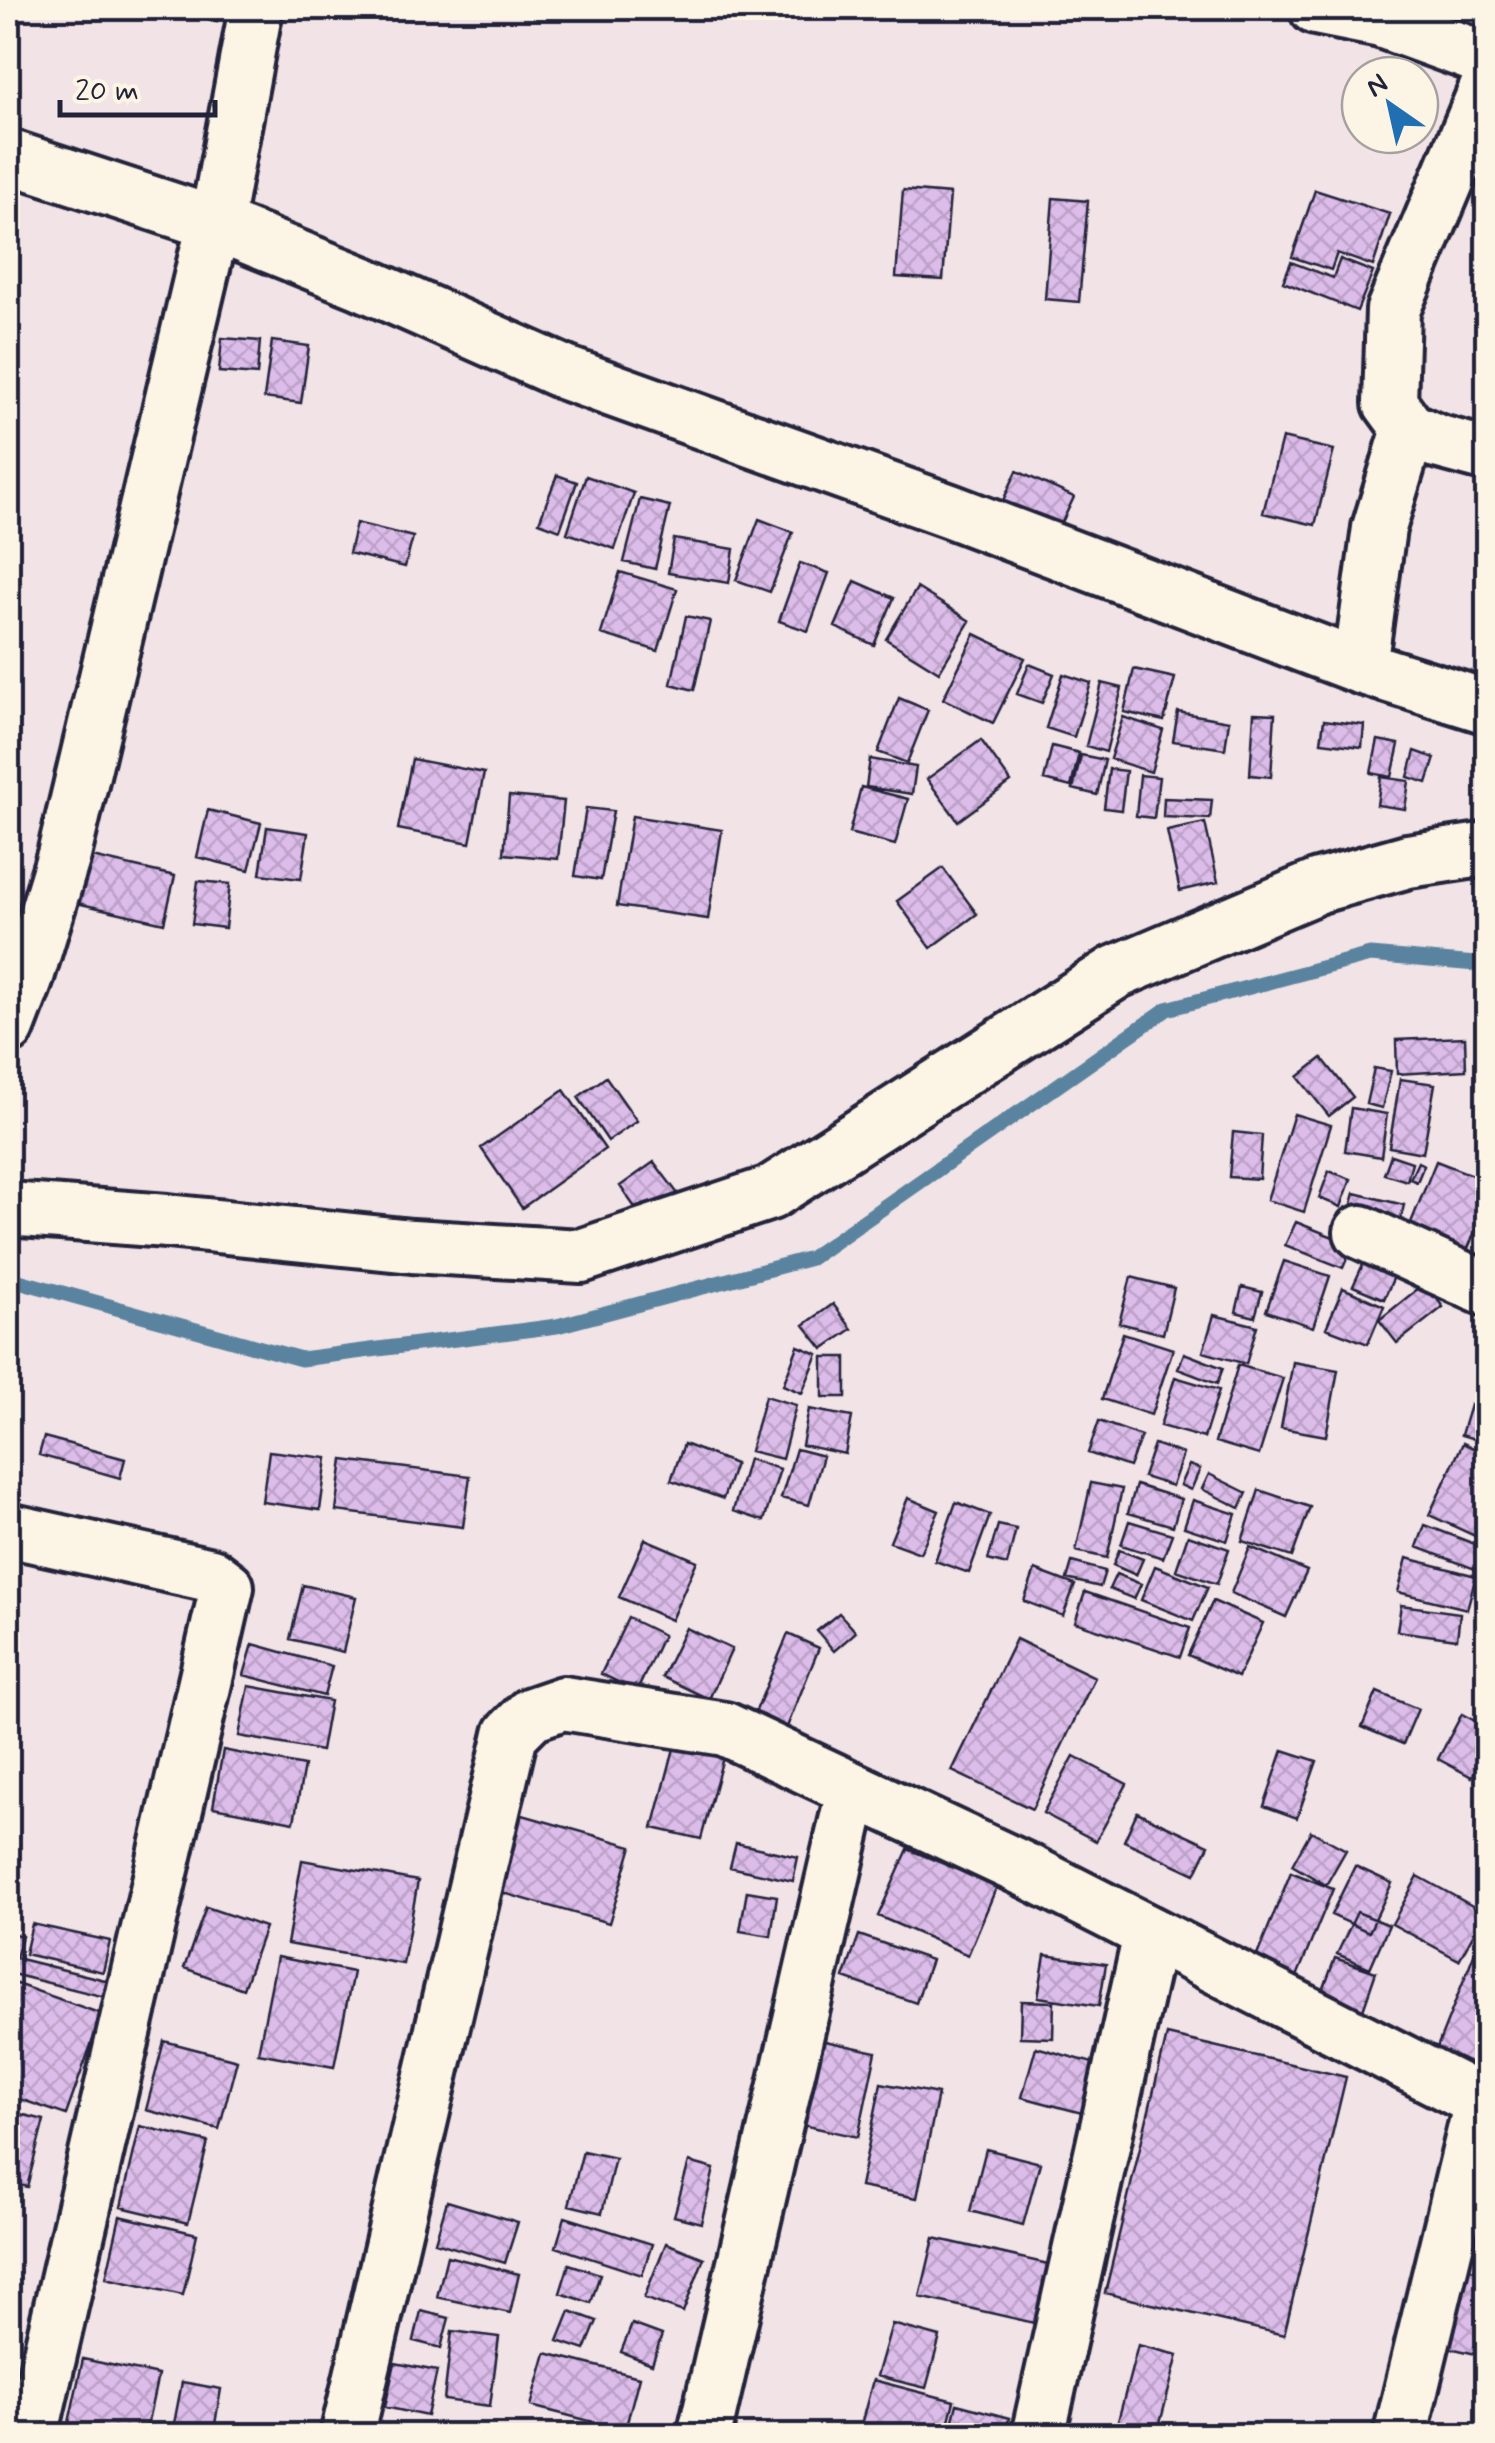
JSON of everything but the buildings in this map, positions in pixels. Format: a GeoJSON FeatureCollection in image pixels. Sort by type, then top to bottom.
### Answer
{"type":"FeatureCollection","features":[{"type":"Feature","properties":{"kind":"street"},"geometry":{"type":"LineString","coordinates":[[8,1026],[64,855],[216,224],[256,8]]}},
{"type":"Feature","properties":{"kind":"street"},"geometry":{"type":"LineString","coordinates":[[1316,8],[1382,14],[1488,60]]}},
{"type":"Feature","properties":{"kind":"street"},"geometry":{"type":"LineString","coordinates":[[1488,84],[1394,310],[1390,403],[1409,429],[1488,455]]}},
{"type":"Feature","properties":{"kind":"street"},"geometry":{"type":"LineString","coordinates":[[8,156],[216,224],[565,373],[950,510],[1360,667],[1488,707]]}},
{"type":"Feature","properties":{"kind":"street"},"geometry":{"type":"LineString","coordinates":[[1360,667],[1378,528],[1409,429]]}},
{"type":"Feature","properties":{"kind":"street"},"geometry":{"type":"LineString","coordinates":[[8,1209],[412,1246],[581,1256],[770,1193],[1116,972],[1319,886],[1408,861],[1488,849]]}},
{"type":"Feature","properties":{"kind":"street"},"geometry":{"type":"LineString","coordinates":[[1361,1232],[1488,1290]]}},
{"type":"Feature","properties":{"kind":"street"},"geometry":{"type":"LineString","coordinates":[[8,1530],[211,1575],[227,1587],[31,2436]]}},
{"type":"Feature","properties":{"kind":"street"},"geometry":{"type":"LineString","coordinates":[[348,2436],[511,1734],[532,1714],[562,1704],[725,1729],[1030,1872],[1484,2104],[1400,2436]]}},
{"type":"Feature","properties":{"kind":"street"},"geometry":{"type":"LineString","coordinates":[[704,2436],[853,1791]]}},
{"type":"Feature","properties":{"kind":"street"},"geometry":{"type":"LineString","coordinates":[[1038,2436],[1150,1935]]}},
{"type":"Feature","properties":{"kind":"waterway"},"geometry":{"type":"LineString","coordinates":[[8,1278],[301,1359],[557,1326],[811,1258],[1167,1009],[1370,955],[1488,965]]}}]}
